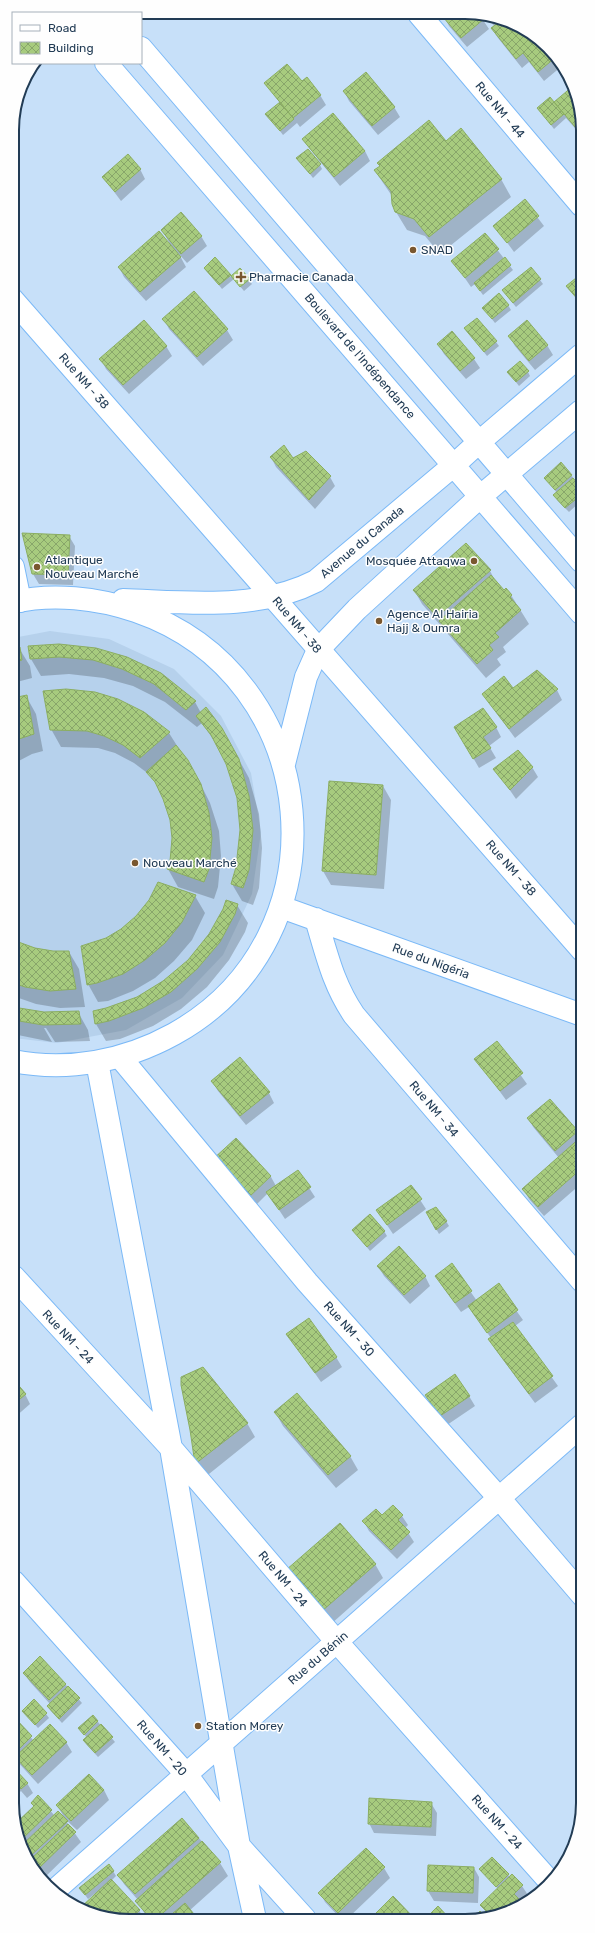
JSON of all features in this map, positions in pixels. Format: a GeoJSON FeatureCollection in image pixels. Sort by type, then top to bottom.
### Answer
{"type":"FeatureCollection","features":[{"type":"Feature","properties":{"kind":"street","name":"Rue NM - 44"},"geometry":{"type":"LineString","coordinates":[[423,19],[576,199]]}},
{"type":"Feature","properties":{"kind":"street"},"geometry":{"type":"LineString","coordinates":[[142,49],[576,555]]}},
{"type":"Feature","properties":{"kind":"street","name":"Boulevard de l'Indépendance"},"geometry":{"type":"LineString","coordinates":[[107,64],[576,607]]}},
{"type":"Feature","properties":{"kind":"street","name":"Rue NM - 38"},"geometry":{"type":"LineString","coordinates":[[19,307],[576,943]]}},
{"type":"Feature","properties":{"kind":"street","name":"Avenue du Canada"},"geometry":{"type":"LineString","coordinates":[[91,600],[231,602],[274,597],[298,590],[316,581],[454,465],[478,442],[576,359]]}},
{"type":"Feature","properties":{"kind":"street"},"geometry":{"type":"LineString","coordinates":[[284,764],[306,677],[318,650],[357,609],[480,496],[576,415]]}},
{"type":"Feature","properties":{"kind":"street"},"geometry":{"type":"LineString","coordinates":[[19,602],[55,598],[91,600],[120,606],[175,628],[200,645],[222,664],[242,686],[259,710],[273,737],[284,764],[290,792],[293,850],[281,907],[266,942],[245,974],[220,1002],[190,1026],[156,1044],[120,1057],[97,1062],[62,1066],[19,1062]]}},
{"type":"Feature","properties":{"kind":"street","name":"Rue du Nigéria"},"geometry":{"type":"LineString","coordinates":[[281,907],[576,1013]]}},
{"type":"Feature","properties":{"kind":"street","name":"Rue NM - 34"},"geometry":{"type":"LineString","coordinates":[[316,919],[333,976],[343,998],[354,1015],[576,1274]]}},
{"type":"Feature","properties":{"kind":"street","name":"Rue NM - 30"},"geometry":{"type":"LineString","coordinates":[[120,1057],[307,1282],[499,1498],[576,1589]]}},
{"type":"Feature","properties":{"kind":"street"},"geometry":{"type":"LineString","coordinates":[[97,1062],[171,1448],[239,1846],[254,1914]]}},
{"type":"Feature","properties":{"kind":"street","name":"Rue NM - 24"},"geometry":{"type":"LineString","coordinates":[[19,1282],[171,1448],[337,1642],[546,1878]]}},
{"type":"Feature","properties":{"kind":"street","name":"Rue du Bénin"},"geometry":{"type":"LineString","coordinates":[[59,1887],[576,1430]]}},
{"type":"Feature","properties":{"kind":"street","name":"Rue NM - 20"},"geometry":{"type":"LineString","coordinates":[[19,1588],[186,1774],[239,1846],[300,1914]]}},
{"type":"Feature","properties":{"kind":"shaded area","name":"Nouveau Marché"},"geometry":{"type":"Polygon","coordinates":[[[50,631],[109,639],[174,669],[221,716],[251,773],[261,832],[252,894],[223,955],[182,998],[126,1030],[57,1043],[19,1039],[19,637],[50,631]]]}},
{"type":"Feature","properties":{"kind":"building"},"geometry":{"type":"Polygon","coordinates":[[[445,19],[482,20],[461,38],[445,19]]]}},
{"type":"Feature","properties":{"kind":"building"},"geometry":{"type":"Polygon","coordinates":[[[496,24],[514,30],[532,42],[551,61],[538,72],[523,53],[516,59],[491,28],[496,24]]]}},
{"type":"Feature","properties":{"kind":"building"},"geometry":{"type":"Polygon","coordinates":[[[287,64],[302,81],[307,77],[321,95],[293,118],[264,83],[287,64]]]}},
{"type":"Feature","properties":{"kind":"building"},"geometry":{"type":"Polygon","coordinates":[[[366,72],[395,107],[372,126],[343,91],[366,72]]]}},
{"type":"Feature","properties":{"kind":"building"},"geometry":{"type":"Polygon","coordinates":[[[569,90],[574,109],[576,128],[554,102],[569,90]]]}},
{"type":"Feature","properties":{"kind":"building"},"geometry":{"type":"Polygon","coordinates":[[[550,97],[564,114],[551,125],[537,108],[550,97]]]}},
{"type":"Feature","properties":{"kind":"building"},"geometry":{"type":"Polygon","coordinates":[[[280,102],[294,119],[280,131],[265,114],[280,102]]]}},
{"type":"Feature","properties":{"kind":"building"},"geometry":{"type":"Polygon","coordinates":[[[333,113],[365,151],[334,177],[302,139],[333,113]]]}},
{"type":"Feature","properties":{"kind":"building"},"geometry":{"type":"Polygon","coordinates":[[[429,120],[446,141],[461,128],[502,179],[429,237],[414,219],[395,212],[392,204],[391,191],[374,170],[380,166],[377,163],[429,120]]]}},
{"type":"Feature","properties":{"kind":"building"},"geometry":{"type":"Polygon","coordinates":[[[308,149],[321,164],[310,174],[296,158],[308,149]]]}},
{"type":"Feature","properties":{"kind":"building"},"geometry":{"type":"Polygon","coordinates":[[[128,154],[141,169],[115,192],[102,177],[128,154]]]}},
{"type":"Feature","properties":{"kind":"building"},"geometry":{"type":"Polygon","coordinates":[[[525,199],[539,216],[507,243],[493,226],[525,199]]]}},
{"type":"Feature","properties":{"kind":"building"},"geometry":{"type":"Polygon","coordinates":[[[181,212],[202,236],[181,254],[161,230],[181,212]]]}},
{"type":"Feature","properties":{"kind":"building"},"geometry":{"type":"Polygon","coordinates":[[[159,231],[181,257],[140,292],[118,267],[159,231]]]}},
{"type":"Feature","properties":{"kind":"building"},"geometry":{"type":"Polygon","coordinates":[[[485,233],[499,249],[465,278],[451,261],[485,233]]]}},
{"type":"Feature","properties":{"kind":"building"},"geometry":{"type":"Polygon","coordinates":[[[215,257],[231,275],[219,285],[204,268],[215,257]]]}},
{"type":"Feature","properties":{"kind":"building"},"geometry":{"type":"Polygon","coordinates":[[[505,257],[511,265],[480,291],[474,283],[505,257]]]}},
{"type":"Feature","properties":{"kind":"building"},"geometry":{"type":"Polygon","coordinates":[[[531,267],[541,279],[513,303],[502,290],[531,267]]]}},
{"type":"Feature","properties":{"kind":"building"},"geometry":{"type":"Polygon","coordinates":[[[240,268],[250,279],[240,287],[231,276],[240,268]]]}},
{"type":"Feature","properties":{"kind":"building"},"geometry":{"type":"Polygon","coordinates":[[[576,278],[576,297],[566,286],[576,278]]]}},
{"type":"Feature","properties":{"kind":"building"},"geometry":{"type":"Polygon","coordinates":[[[194,291],[228,329],[197,357],[162,319],[194,291]]]}},
{"type":"Feature","properties":{"kind":"building"},"geometry":{"type":"Polygon","coordinates":[[[499,293],[509,305],[492,319],[482,308],[499,293]]]}},
{"type":"Feature","properties":{"kind":"building"},"geometry":{"type":"Polygon","coordinates":[[[477,318],[497,341],[484,352],[464,328],[477,318]]]}},
{"type":"Feature","properties":{"kind":"building"},"geometry":{"type":"Polygon","coordinates":[[[144,320],[167,346],[123,385],[99,359],[144,320]]]}},
{"type":"Feature","properties":{"kind":"building"},"geometry":{"type":"Polygon","coordinates":[[[527,320],[548,345],[529,361],[508,336],[527,320]]]}},
{"type":"Feature","properties":{"kind":"building"},"geometry":{"type":"Polygon","coordinates":[[[452,331],[475,358],[460,371],[437,344],[452,331]]]}},
{"type":"Feature","properties":{"kind":"building"},"geometry":{"type":"Polygon","coordinates":[[[520,361],[529,371],[516,382],[507,372],[520,361]]]}},
{"type":"Feature","properties":{"kind":"building"},"geometry":{"type":"Polygon","coordinates":[[[284,445],[293,458],[306,451],[331,476],[309,500],[270,457],[284,445]]]}},
{"type":"Feature","properties":{"kind":"building"},"geometry":{"type":"Polygon","coordinates":[[[561,462],[572,475],[555,490],[544,478],[561,462]]]}},
{"type":"Feature","properties":{"kind":"building"},"geometry":{"type":"Polygon","coordinates":[[[573,478],[576,481],[576,499],[565,508],[553,495],[573,478]]]}},
{"type":"Feature","properties":{"kind":"building"},"geometry":{"type":"Polygon","coordinates":[[[22,533],[70,535],[68,575],[32,574],[22,533]]]}},
{"type":"Feature","properties":{"kind":"building"},"geometry":{"type":"Polygon","coordinates":[[[466,543],[491,570],[437,617],[413,590],[466,543]]]}},
{"type":"Feature","properties":{"kind":"building"},"geometry":{"type":"Polygon","coordinates":[[[491,575],[504,590],[506,588],[512,595],[510,597],[521,610],[495,633],[499,637],[489,645],[493,650],[477,664],[439,621],[491,575]]]}},
{"type":"Feature","properties":{"kind":"building"},"geometry":{"type":"Polygon","coordinates":[[[59,644],[96,648],[127,657],[161,673],[196,701],[186,710],[154,684],[122,669],[93,660],[59,657],[30,659],[28,646],[59,644]]]}},
{"type":"Feature","properties":{"kind":"building"},"geometry":{"type":"Polygon","coordinates":[[[19,647],[22,660],[19,661],[19,647]]]}},
{"type":"Feature","properties":{"kind":"building"},"geometry":{"type":"Polygon","coordinates":[[[537,670],[558,689],[509,729],[482,694],[504,676],[513,688],[537,670]]]}},
{"type":"Feature","properties":{"kind":"building"},"geometry":{"type":"Polygon","coordinates":[[[66,689],[95,692],[118,699],[144,712],[170,732],[140,758],[123,745],[104,736],[87,731],[50,730],[43,691],[66,689]]]}},
{"type":"Feature","properties":{"kind":"building"},"geometry":{"type":"Polygon","coordinates":[[[27,695],[34,734],[19,739],[19,697],[27,695]]]}},
{"type":"Feature","properties":{"kind":"building"},"geometry":{"type":"Polygon","coordinates":[[[206,707],[222,728],[239,759],[249,796],[253,830],[249,870],[243,888],[231,884],[236,867],[240,830],[237,798],[226,764],[211,735],[196,716],[206,707]]]}},
{"type":"Feature","properties":{"kind":"building"},"geometry":{"type":"Polygon","coordinates":[[[483,708],[497,727],[483,737],[491,748],[473,759],[454,727],[483,708]]]}},
{"type":"Feature","properties":{"kind":"building"},"geometry":{"type":"Polygon","coordinates":[[[176,745],[188,760],[201,784],[209,813],[212,838],[209,869],[204,882],[167,869],[170,861],[172,838],[170,820],[155,782],[146,772],[176,745]]]}},
{"type":"Feature","properties":{"kind":"building"},"geometry":{"type":"Polygon","coordinates":[[[518,750],[533,767],[510,790],[493,769],[518,750]]]}},
{"type":"Feature","properties":{"kind":"building"},"geometry":{"type":"Polygon","coordinates":[[[329,781],[383,785],[376,875],[322,871],[329,781]]]}},
{"type":"Feature","properties":{"kind":"building"},"geometry":{"type":"Polygon","coordinates":[[[158,882],[196,895],[182,922],[165,943],[145,960],[123,974],[87,985],[81,946],[106,938],[121,929],[136,916],[149,900],[158,882]]]}},
{"type":"Feature","properties":{"kind":"building"},"geometry":{"type":"Polygon","coordinates":[[[226,900],[238,904],[235,914],[220,942],[197,969],[171,992],[143,1008],[109,1021],[95,1024],[93,1011],[137,997],[163,981],[188,960],[209,934],[223,909],[226,900]]]}},
{"type":"Feature","properties":{"kind":"building"},"geometry":{"type":"Polygon","coordinates":[[[19,942],[35,948],[53,951],[69,951],[76,989],[50,991],[19,985],[19,942]]]}},
{"type":"Feature","properties":{"kind":"building"},"geometry":{"type":"Polygon","coordinates":[[[19,1008],[44,1012],[79,1011],[81,1024],[43,1025],[19,1021],[19,1008]]]}},
{"type":"Feature","properties":{"kind":"building"},"geometry":{"type":"Polygon","coordinates":[[[497,1041],[523,1073],[500,1091],[474,1059],[497,1041]]]}},
{"type":"Feature","properties":{"kind":"building"},"geometry":{"type":"Polygon","coordinates":[[[240,1057],[270,1092],[240,1116],[211,1081],[240,1057]]]}},
{"type":"Feature","properties":{"kind":"building"},"geometry":{"type":"Polygon","coordinates":[[[550,1099],[576,1129],[576,1133],[555,1151],[527,1118],[550,1099]]]}},
{"type":"Feature","properties":{"kind":"building"},"geometry":{"type":"Polygon","coordinates":[[[236,1138],[271,1176],[248,1198],[212,1160],[236,1138]]]}},
{"type":"Feature","properties":{"kind":"building"},"geometry":{"type":"Polygon","coordinates":[[[576,1141],[576,1173],[538,1207],[522,1189],[576,1141]]]}},
{"type":"Feature","properties":{"kind":"building"},"geometry":{"type":"Polygon","coordinates":[[[298,1170],[311,1187],[279,1210],[266,1192],[298,1170]]]}},
{"type":"Feature","properties":{"kind":"building"},"geometry":{"type":"Polygon","coordinates":[[[411,1185],[422,1199],[387,1225],[376,1210],[411,1185]]]}},
{"type":"Feature","properties":{"kind":"building"},"geometry":{"type":"Polygon","coordinates":[[[436,1207],[447,1221],[436,1230],[426,1212],[436,1207]]]}},
{"type":"Feature","properties":{"kind":"building"},"geometry":{"type":"Polygon","coordinates":[[[370,1214],[385,1231],[367,1247],[352,1230],[370,1214]]]}},
{"type":"Feature","properties":{"kind":"building"},"geometry":{"type":"Polygon","coordinates":[[[399,1246],[426,1276],[404,1295],[377,1266],[399,1246]]]}},
{"type":"Feature","properties":{"kind":"building"},"geometry":{"type":"Polygon","coordinates":[[[452,1263],[472,1291],[455,1303],[435,1276],[452,1263]]]}},
{"type":"Feature","properties":{"kind":"building"},"geometry":{"type":"Polygon","coordinates":[[[499,1283],[518,1310],[487,1333],[468,1306],[499,1283]]]}},
{"type":"Feature","properties":{"kind":"building"},"geometry":{"type":"Polygon","coordinates":[[[309,1318],[337,1357],[315,1373],[286,1334],[309,1318]]]}},
{"type":"Feature","properties":{"kind":"building"},"geometry":{"type":"Polygon","coordinates":[[[513,1322],[553,1376],[529,1394],[488,1339],[513,1322]]]}},
{"type":"Feature","properties":{"kind":"building"},"geometry":{"type":"Polygon","coordinates":[[[203,1367],[248,1423],[195,1464],[181,1385],[181,1377],[203,1367]]]}},
{"type":"Feature","properties":{"kind":"building"},"geometry":{"type":"Polygon","coordinates":[[[455,1374],[470,1396],[440,1416],[425,1395],[455,1374]]]}},
{"type":"Feature","properties":{"kind":"building"},"geometry":{"type":"Polygon","coordinates":[[[19,1386],[26,1394],[19,1400],[19,1386]]]}},
{"type":"Feature","properties":{"kind":"building"},"geometry":{"type":"Polygon","coordinates":[[[297,1393],[351,1456],[328,1475],[274,1412],[297,1393]]]}},
{"type":"Feature","properties":{"kind":"building"},"geometry":{"type":"Polygon","coordinates":[[[393,1505],[403,1515],[398,1520],[410,1532],[391,1550],[362,1521],[376,1509],[382,1515],[393,1505]]]}},
{"type":"Feature","properties":{"kind":"building"},"geometry":{"type":"Polygon","coordinates":[[[340,1523],[376,1564],[322,1611],[286,1570],[340,1523]]]}},
{"type":"Feature","properties":{"kind":"building"},"geometry":{"type":"Polygon","coordinates":[[[40,1656],[66,1684],[49,1700],[23,1673],[40,1656]]]}},
{"type":"Feature","properties":{"kind":"building"},"geometry":{"type":"Polygon","coordinates":[[[68,1686],[80,1698],[59,1719],[47,1706],[68,1686]]]}},
{"type":"Feature","properties":{"kind":"building"},"geometry":{"type":"Polygon","coordinates":[[[34,1699],[47,1713],[35,1725],[22,1711],[34,1699]]]}},
{"type":"Feature","properties":{"kind":"building"},"geometry":{"type":"Polygon","coordinates":[[[93,1715],[98,1721],[84,1735],[78,1728],[93,1715]]]}},
{"type":"Feature","properties":{"kind":"building"},"geometry":{"type":"Polygon","coordinates":[[[19,1722],[32,1736],[19,1749],[19,1722]]]}},
{"type":"Feature","properties":{"kind":"building"},"geometry":{"type":"Polygon","coordinates":[[[50,1724],[67,1742],[32,1775],[19,1761],[19,1753],[50,1724]]]}},
{"type":"Feature","properties":{"kind":"building"},"geometry":{"type":"Polygon","coordinates":[[[101,1724],[113,1737],[95,1753],[83,1740],[101,1724]]]}},
{"type":"Feature","properties":{"kind":"building"},"geometry":{"type":"Polygon","coordinates":[[[19,1773],[28,1783],[21,1789],[19,1787],[19,1773]]]}},
{"type":"Feature","properties":{"kind":"building"},"geometry":{"type":"Polygon","coordinates":[[[89,1774],[104,1790],[71,1821],[56,1805],[89,1774]]]}},
{"type":"Feature","properties":{"kind":"building"},"geometry":{"type":"Polygon","coordinates":[[[38,1795],[52,1810],[25,1837],[20,1819],[34,1806],[31,1803],[38,1795]]]}},
{"type":"Feature","properties":{"kind":"building"},"geometry":{"type":"Polygon","coordinates":[[[369,1798],[432,1802],[431,1827],[368,1824],[369,1798]]]}},
{"type":"Feature","properties":{"kind":"building"},"geometry":{"type":"Polygon","coordinates":[[[58,1811],[68,1821],[32,1854],[26,1841],[58,1811]]]}},
{"type":"Feature","properties":{"kind":"building"},"geometry":{"type":"Polygon","coordinates":[[[182,1818],[199,1838],[135,1894],[117,1875],[182,1818]]]}},
{"type":"Feature","properties":{"kind":"building"},"geometry":{"type":"Polygon","coordinates":[[[68,1824],[76,1832],[40,1867],[33,1857],[68,1824]]]}},
{"type":"Feature","properties":{"kind":"building"},"geometry":{"type":"Polygon","coordinates":[[[202,1841],[221,1862],[162,1914],[147,1914],[135,1901],[202,1841]]]}},
{"type":"Feature","properties":{"kind":"building"},"geometry":{"type":"Polygon","coordinates":[[[366,1848],[385,1867],[338,1913],[318,1893],[366,1848]]]}},
{"type":"Feature","properties":{"kind":"building"},"geometry":{"type":"Polygon","coordinates":[[[492,1857],[509,1874],[496,1887],[479,1869],[492,1857]]]}},
{"type":"Feature","properties":{"kind":"building"},"geometry":{"type":"Polygon","coordinates":[[[109,1864],[114,1871],[85,1895],[79,1888],[109,1864]]]}},
{"type":"Feature","properties":{"kind":"building"},"geometry":{"type":"Polygon","coordinates":[[[428,1865],[474,1867],[473,1893],[427,1891],[428,1865]]]}},
{"type":"Feature","properties":{"kind":"building"},"geometry":{"type":"Polygon","coordinates":[[[512,1874],[523,1885],[514,1894],[519,1899],[507,1906],[487,1912],[480,1905],[512,1874]]]}},
{"type":"Feature","properties":{"kind":"building"},"geometry":{"type":"Polygon","coordinates":[[[111,1879],[140,1910],[136,1914],[123,1914],[109,1912],[84,1904],[111,1879]]]}},
{"type":"Feature","properties":{"kind":"building"},"geometry":{"type":"Polygon","coordinates":[[[393,1896],[410,1914],[375,1914],[393,1896]]]}},
{"type":"Feature","properties":{"kind":"building"},"geometry":{"type":"Polygon","coordinates":[[[185,1903],[194,1914],[172,1914],[185,1903]]]}},
{"type":"Feature","properties":{"kind":"building"},"geometry":{"type":"Polygon","coordinates":[[[438,1906],[445,1914],[430,1914],[438,1906]]]}},
{"type":"Feature","properties":{"kind":"place","name":"SNAD"},"geometry":{"type":"Point","coordinates":[413,250]}},
{"type":"Feature","properties":{"kind":"place","name":"Pharmacie Canada"},"geometry":{"type":"Point","coordinates":[241,277]}},
{"type":"Feature","properties":{"kind":"place","name":"Mosquée Attaqwa"},"geometry":{"type":"Point","coordinates":[474,561]}},
{"type":"Feature","properties":{"kind":"place","name":"Atlantique Nouveau Marché"},"geometry":{"type":"Point","coordinates":[37,567]}},
{"type":"Feature","properties":{"kind":"place","name":"Agence Al Hairia Hajj & Oumra"},"geometry":{"type":"Point","coordinates":[379,621]}},
{"type":"Feature","properties":{"kind":"place","name":"Nouveau Marché"},"geometry":{"type":"Point","coordinates":[135,863]}},
{"type":"Feature","properties":{"kind":"place","name":"Station Morey"},"geometry":{"type":"Point","coordinates":[198,1726]}}]}
